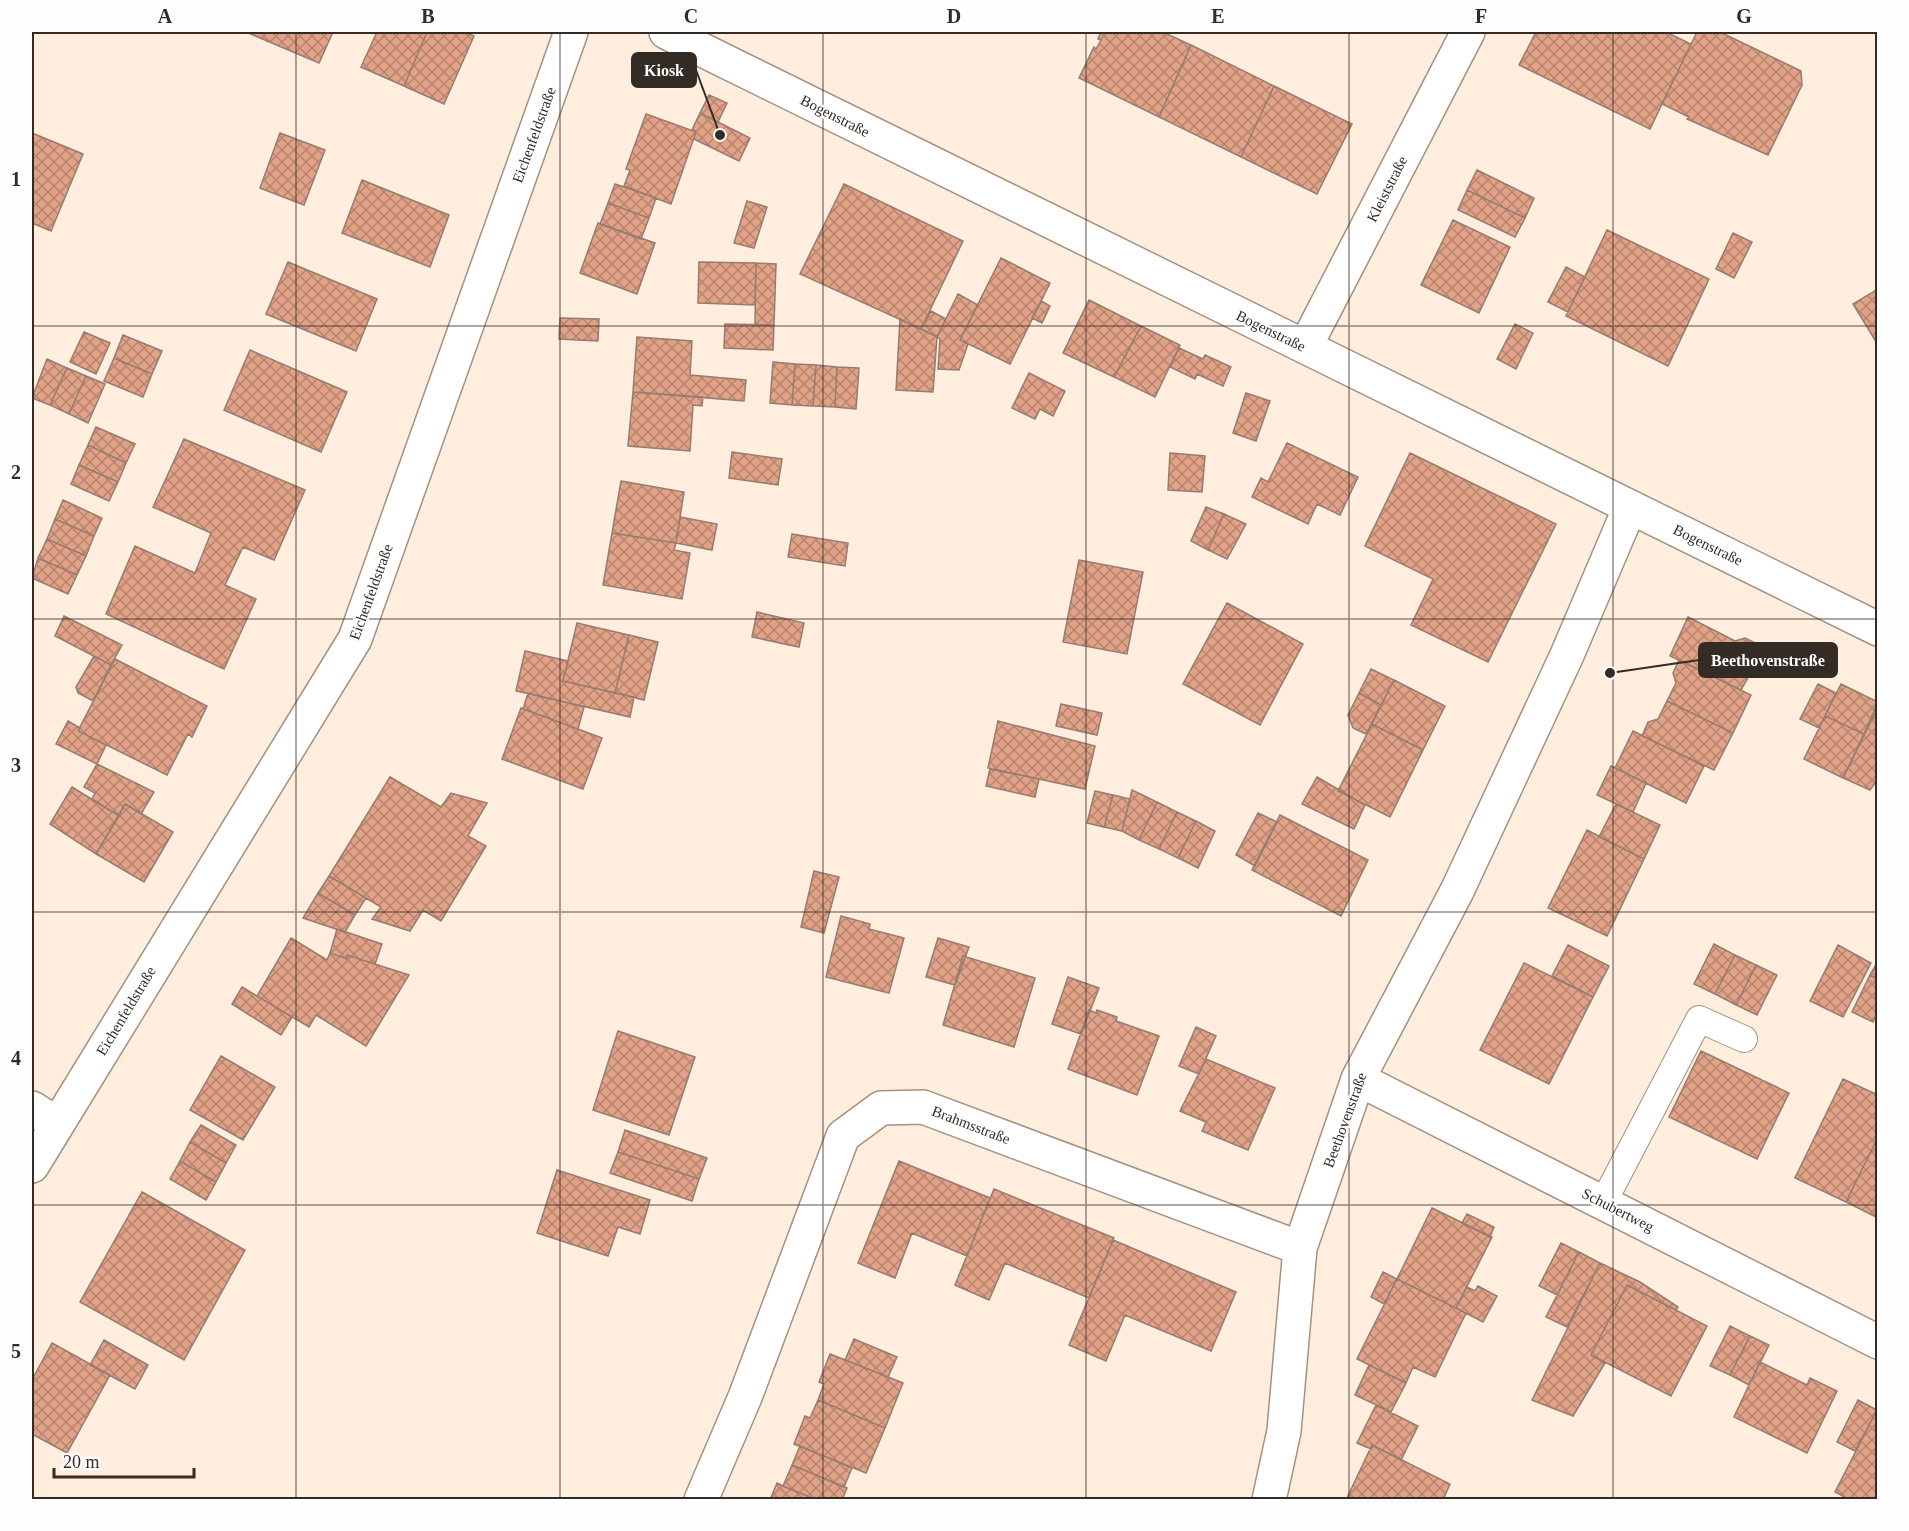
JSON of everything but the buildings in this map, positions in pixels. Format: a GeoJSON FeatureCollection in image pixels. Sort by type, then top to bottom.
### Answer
{"type":"FeatureCollection","features":[{"type":"Feature","properties":{"kind":"street","name":"Eichenfeldstraße"},"geometry":{"type":"LineString","coordinates":[[32,1166],[44,1116],[355,639],[572,32]]}},
{"type":"Feature","properties":{"kind":"street","name":"Bogenstraße"},"geometry":{"type":"LineString","coordinates":[[666,32],[1878,629]]}},
{"type":"Feature","properties":{"kind":"street","name":"Kleiststraße"},"geometry":{"type":"LineString","coordinates":[[1305,347],[1468,32]]}},
{"type":"Feature","properties":{"kind":"street","name":"Beethovenstraße"},"geometry":{"type":"LineString","coordinates":[[1269,1500],[1284,1431],[1300,1248],[1358,1079],[1456,891],[1568,655],[1630,507]]}},
{"type":"Feature","properties":{"kind":"street","name":"Schubertweg"},"geometry":{"type":"LineString","coordinates":[[1358,1079],[1878,1342]]}},
{"type":"Feature","properties":{"kind":"street","name":"Brahmsstraße"},"geometry":{"type":"LineString","coordinates":[[701,1500],[745,1397],[843,1136],[881,1108],[923,1107],[1300,1248]]}},
{"type":"Feature","properties":{"kind":"lane"},"geometry":{"type":"LineString","coordinates":[[1604,1203],[1699,1019],[1744,1039]]}},
{"type":"Feature","properties":{"kind":"place","name":"Kiosk"},"geometry":{"type":"Point","coordinates":[720,135]}},
{"type":"Feature","properties":{"kind":"place","name":"Beethovenstraße"},"geometry":{"type":"Point","coordinates":[1610,673]}}]}
